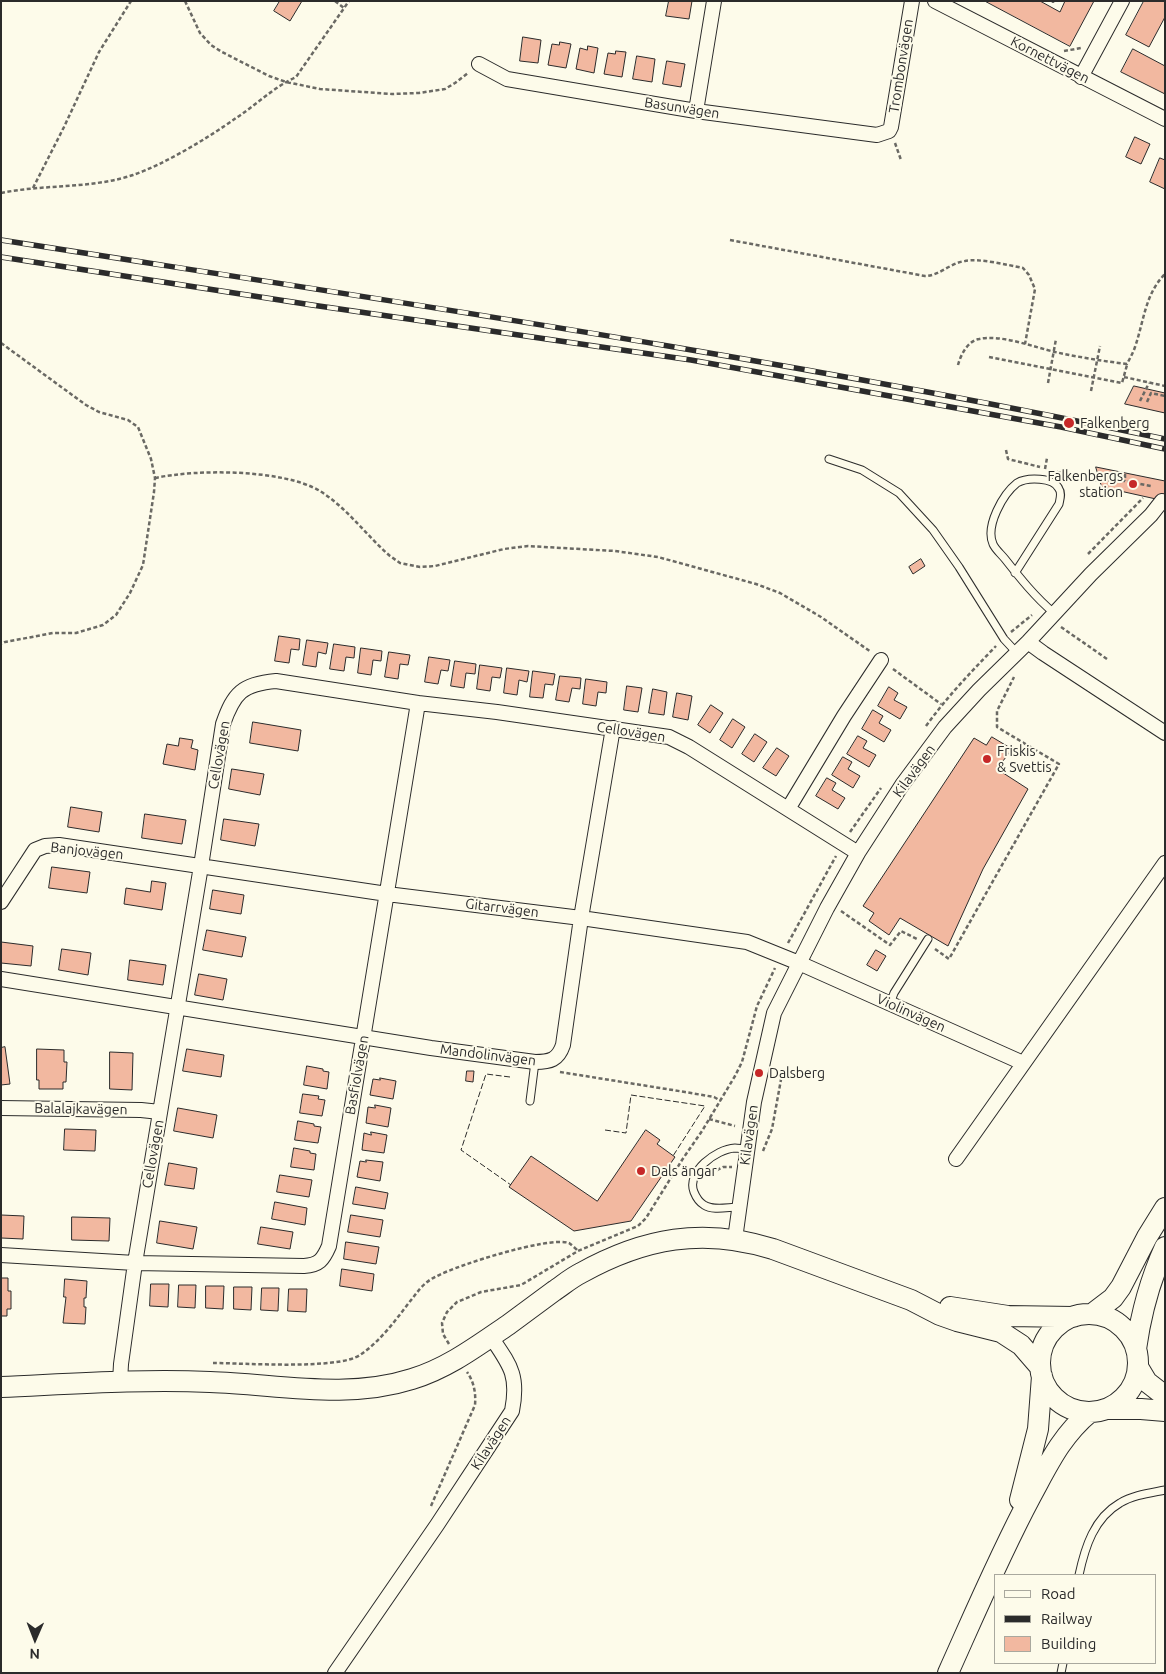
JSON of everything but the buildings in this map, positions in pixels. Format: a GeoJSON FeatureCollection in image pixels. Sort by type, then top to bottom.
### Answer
{"type":"FeatureCollection","features":[{"type":"Feature","properties":{"kind":"street"},"geometry":{"type":"LineString","coordinates":[[696,111],[714,1]]}},
{"type":"Feature","properties":{"kind":"street","name":"Trombonvägen"},"geometry":{"type":"LineString","coordinates":[[890,131],[912,1]]}},
{"type":"Feature","properties":{"kind":"street","name":"Kornettvägen"},"geometry":{"type":"LineString","coordinates":[[935,1],[1165,119]]}},
{"type":"Feature","properties":{"kind":"street"},"geometry":{"type":"LineString","coordinates":[[1082,77],[1122,1]]}},
{"type":"Feature","properties":{"kind":"street","name":"Basunvägen"},"geometry":{"type":"LineString","coordinates":[[478,64],[507,79],[696,111],[871,136],[890,131]]}},
{"type":"Feature","properties":{"kind":"street","name":"Kilavägen"},"geometry":{"type":"LineString","coordinates":[[735,1239],[754,1102],[774,1013],[798,963],[858,853],[902,785],[945,727],[979,690],[1028,642],[1056,619],[1162,501]]}},
{"type":"Feature","properties":{"kind":"street"},"geometry":{"type":"LineString","coordinates":[[1028,642],[1165,733]]}},
{"type":"Feature","properties":{"kind":"street"},"geometry":{"type":"LineString","coordinates":[[788,809],[844,716],[881,660]]}},
{"type":"Feature","properties":{"kind":"street","name":"Cellovägen"},"geometry":{"type":"LineString","coordinates":[[120,1382],[135,1263],[223,724],[230,703],[244,690],[259,682],[276,681],[418,703],[670,737],[690,747],[858,853]]}},
{"type":"Feature","properties":{"kind":"street","name":"Basfiolvägen"},"geometry":{"type":"LineString","coordinates":[[135,1263],[304,1266],[314,1265],[325,1256],[329,1246],[418,703]]}},
{"type":"Feature","properties":{"kind":"street","name":"Mandolinvägen"},"geometry":{"type":"LineString","coordinates":[[178,1007],[535,1062],[549,1061],[556,1058],[563,1045],[581,918],[613,728]]}},
{"type":"Feature","properties":{"kind":"street","name":"Banjovägen"},"geometry":{"type":"LineString","coordinates":[[1,902],[35,850],[45,846],[59,845],[201,866]]}},
{"type":"Feature","properties":{"kind":"street"},"geometry":{"type":"LineString","coordinates":[[956,1158],[1165,863]]}},
{"type":"Feature","properties":{"kind":"street","name":"Gitarrvägen"},"geometry":{"type":"LineString","coordinates":[[201,866],[388,894],[581,918],[746,942],[798,963]]}},
{"type":"Feature","properties":{"kind":"street","name":"Violinvägen"},"geometry":{"type":"LineString","coordinates":[[798,963],[1023,1063]]}},
{"type":"Feature","properties":{"kind":"street"},"geometry":{"type":"LineString","coordinates":[[1,979],[178,1007]]}},
{"type":"Feature","properties":{"kind":"street","name":"Balalajkavägen"},"geometry":{"type":"LineString","coordinates":[[1,1108],[141,1110],[160,1112]]}},
{"type":"Feature","properties":{"kind":"street"},"geometry":{"type":"LineString","coordinates":[[1010,1536],[1038,1429],[1042,1351],[1049,1336],[1060,1324],[1083,1316],[1113,1298],[1165,1208]]}},
{"type":"Feature","properties":{"kind":"street"},"geometry":{"type":"LineString","coordinates":[[1,1387],[158,1381],[211,1382],[344,1391],[379,1388],[413,1379],[452,1363],[579,1274],[615,1256],[650,1244],[680,1238],[714,1237],[735,1239],[773,1249],[912,1300],[940,1315],[1001,1332],[1021,1345],[1041,1372],[1048,1389],[1057,1400],[1069,1408],[1098,1410],[1140,1408],[1165,1411]]}},
{"type":"Feature","properties":{"kind":"street"},"geometry":{"type":"LineString","coordinates":[[948,1673],[1010,1536],[1057,1449],[1076,1424],[1098,1410],[1118,1402],[1128,1392],[1135,1380],[1145,1301],[1165,1247]]}},
{"type":"Feature","properties":{"kind":"street"},"geometry":{"type":"LineString","coordinates":[[1,1255],[135,1263]]}},
{"type":"Feature","properties":{"kind":"street"},"geometry":{"type":"LineString","coordinates":[[912,1300],[989,1314],[1106,1318],[1119,1325],[1129,1336],[1147,1382],[1165,1396]]}},
{"type":"Feature","properties":{"kind":"street","name":"Kilavägen"},"geometry":{"type":"LineString","coordinates":[[335,1673],[437,1525],[512,1411],[516,1394],[514,1377],[509,1363],[491,1336]]}},
{"type":"Feature","properties":{"kind":"lane"},"geometry":{"type":"LineString","coordinates":[[829,459],[862,470],[899,493],[933,530],[1004,638],[1017,653]]}},
{"type":"Feature","properties":{"kind":"lane"},"geometry":{"type":"LineString","coordinates":[[1015,573],[1059,504],[1060,489],[1054,483],[1029,478],[1018,482],[1009,491],[991,524],[991,535],[993,545],[1015,573],[1056,619]]}},
{"type":"Feature","properties":{"kind":"lane"},"geometry":{"type":"LineString","coordinates":[[890,1004],[894,993],[926,941]]}},
{"type":"Feature","properties":{"kind":"lane"},"geometry":{"type":"LineString","coordinates":[[530,1101],[535,1062]]}},
{"type":"Feature","properties":{"kind":"lane"},"geometry":{"type":"LineString","coordinates":[[739,1207],[713,1208],[704,1205],[697,1199],[693,1190],[693,1181],[697,1171],[705,1162],[733,1148],[746,1149]]}},
{"type":"Feature","properties":{"kind":"lane"},"geometry":{"type":"LineString","coordinates":[[1079,1574],[1091,1535],[1104,1516],[1121,1502],[1144,1494],[1165,1490]]}},
{"type":"Feature","properties":{"kind":"path"},"geometry":{"type":"LineString","coordinates":[[33,188],[99,52],[131,1]]}},
{"type":"Feature","properties":{"kind":"path"},"geometry":{"type":"LineString","coordinates":[[186,1],[200,33],[211,45],[269,76],[286,82],[320,89],[392,94],[418,93],[445,89],[455,84],[478,64]]}},
{"type":"Feature","properties":{"kind":"path"},"geometry":{"type":"LineString","coordinates":[[335,1],[344,8]]}},
{"type":"Feature","properties":{"kind":"path"},"geometry":{"type":"LineString","coordinates":[[1,193],[33,188],[90,184],[133,175],[156,165],[237,118],[286,82],[296,77],[349,1]]}},
{"type":"Feature","properties":{"kind":"path"},"geometry":{"type":"LineString","coordinates":[[730,240],[925,276],[935,274],[954,263],[966,260],[1023,268],[1035,289],[1025,344]]}},
{"type":"Feature","properties":{"kind":"path"},"geometry":{"type":"LineString","coordinates":[[989,358],[1122,382],[1127,364],[1136,345],[1147,301],[1165,274]]}},
{"type":"Feature","properties":{"kind":"path"},"geometry":{"type":"LineString","coordinates":[[958,365],[967,347],[973,341],[990,338],[1097,361],[1127,364]]}},
{"type":"Feature","properties":{"kind":"path"},"geometry":{"type":"LineString","coordinates":[[1048,382],[1056,339]]}},
{"type":"Feature","properties":{"kind":"path"},"geometry":{"type":"LineString","coordinates":[[1,343],[86,405],[99,412],[128,420],[138,427],[151,459],[155,478],[143,565],[130,593],[116,615],[103,625],[90,630],[76,633],[53,633],[1,644]]}},
{"type":"Feature","properties":{"kind":"path"},"geometry":{"type":"LineString","coordinates":[[1091,391],[1100,346]]}},
{"type":"Feature","properties":{"kind":"path"},"geometry":{"type":"LineString","coordinates":[[1124,377],[1165,386]]}},
{"type":"Feature","properties":{"kind":"path"},"geometry":{"type":"LineString","coordinates":[[1140,401],[1150,383]]}},
{"type":"Feature","properties":{"kind":"path"},"geometry":{"type":"LineString","coordinates":[[1147,402],[1151,393],[1165,396]]}},
{"type":"Feature","properties":{"kind":"path"},"geometry":{"type":"LineString","coordinates":[[1006,450],[1008,459],[1045,469],[1095,480],[1118,480],[1151,486]]}},
{"type":"Feature","properties":{"kind":"path"},"geometry":{"type":"LineString","coordinates":[[1043,480],[1047,458]]}},
{"type":"Feature","properties":{"kind":"path"},"geometry":{"type":"LineString","coordinates":[[155,478],[202,473],[232,473],[280,477],[304,484],[320,491],[336,503],[390,556],[400,563],[410,566],[435,566],[504,549],[528,546],[615,551],[658,557],[756,584],[780,593],[821,617],[942,704]]}},
{"type":"Feature","properties":{"kind":"path"},"geometry":{"type":"LineString","coordinates":[[1118,473],[1118,480]]}},
{"type":"Feature","properties":{"kind":"path"},"geometry":{"type":"LineString","coordinates":[[1125,474],[1125,481]]}},
{"type":"Feature","properties":{"kind":"path"},"geometry":{"type":"LineString","coordinates":[[1056,619],[1107,659]]}},
{"type":"Feature","properties":{"kind":"path"},"geometry":{"type":"LineString","coordinates":[[949,959],[1059,764],[997,727]]}},
{"type":"Feature","properties":{"kind":"path"},"geometry":{"type":"LineString","coordinates":[[830,903],[890,945],[901,931],[926,941],[954,962]]}},
{"type":"Feature","properties":{"kind":"path"},"geometry":{"type":"LineString","coordinates":[[709,1119],[735,1126]]}},
{"type":"Feature","properties":{"kind":"path"},"geometry":{"type":"LineString","coordinates":[[210,1363],[315,1364],[351,1359],[359,1356],[376,1343],[419,1290],[438,1275],[455,1268],[534,1245],[569,1243],[578,1251]]}},
{"type":"Feature","properties":{"kind":"path"},"geometry":{"type":"LineString","coordinates":[[437,1525],[429,1517],[430,1508],[475,1405],[474,1386],[464,1369]]}},
{"type":"Feature","properties":{"kind":"railway"},"geometry":{"type":"LineString","coordinates":[[1,240],[584,332],[875,382],[1165,439]]}},
{"type":"Feature","properties":{"kind":"railway"},"geometry":{"type":"LineString","coordinates":[[1,257],[312,305],[691,360],[1061,427],[1165,449]]}},
{"type":"Feature","properties":{"kind":"fence"},"geometry":{"type":"LineString","coordinates":[[510,1077],[486,1074],[461,1150],[511,1185]]}},
{"type":"Feature","properties":{"kind":"fence"},"geometry":{"type":"LineString","coordinates":[[605,1130],[626,1133],[631,1095],[705,1106],[673,1156]]}},
{"type":"Feature","properties":{"kind":"place","name":"Falkenberg"},"geometry":{"type":"Point","coordinates":[1069,423]}},
{"type":"Feature","properties":{"kind":"place","name":"Falkenbergs station"},"geometry":{"type":"Point","coordinates":[1133,484]}},
{"type":"Feature","properties":{"kind":"place","name":"Friskis & Svettis"},"geometry":{"type":"Point","coordinates":[987,759]}},
{"type":"Feature","properties":{"kind":"place","name":"Dalsberg"},"geometry":{"type":"Point","coordinates":[759,1073]}},
{"type":"Feature","properties":{"kind":"place","name":"Dals ängar"},"geometry":{"type":"Point","coordinates":[641,1171]}}]}
